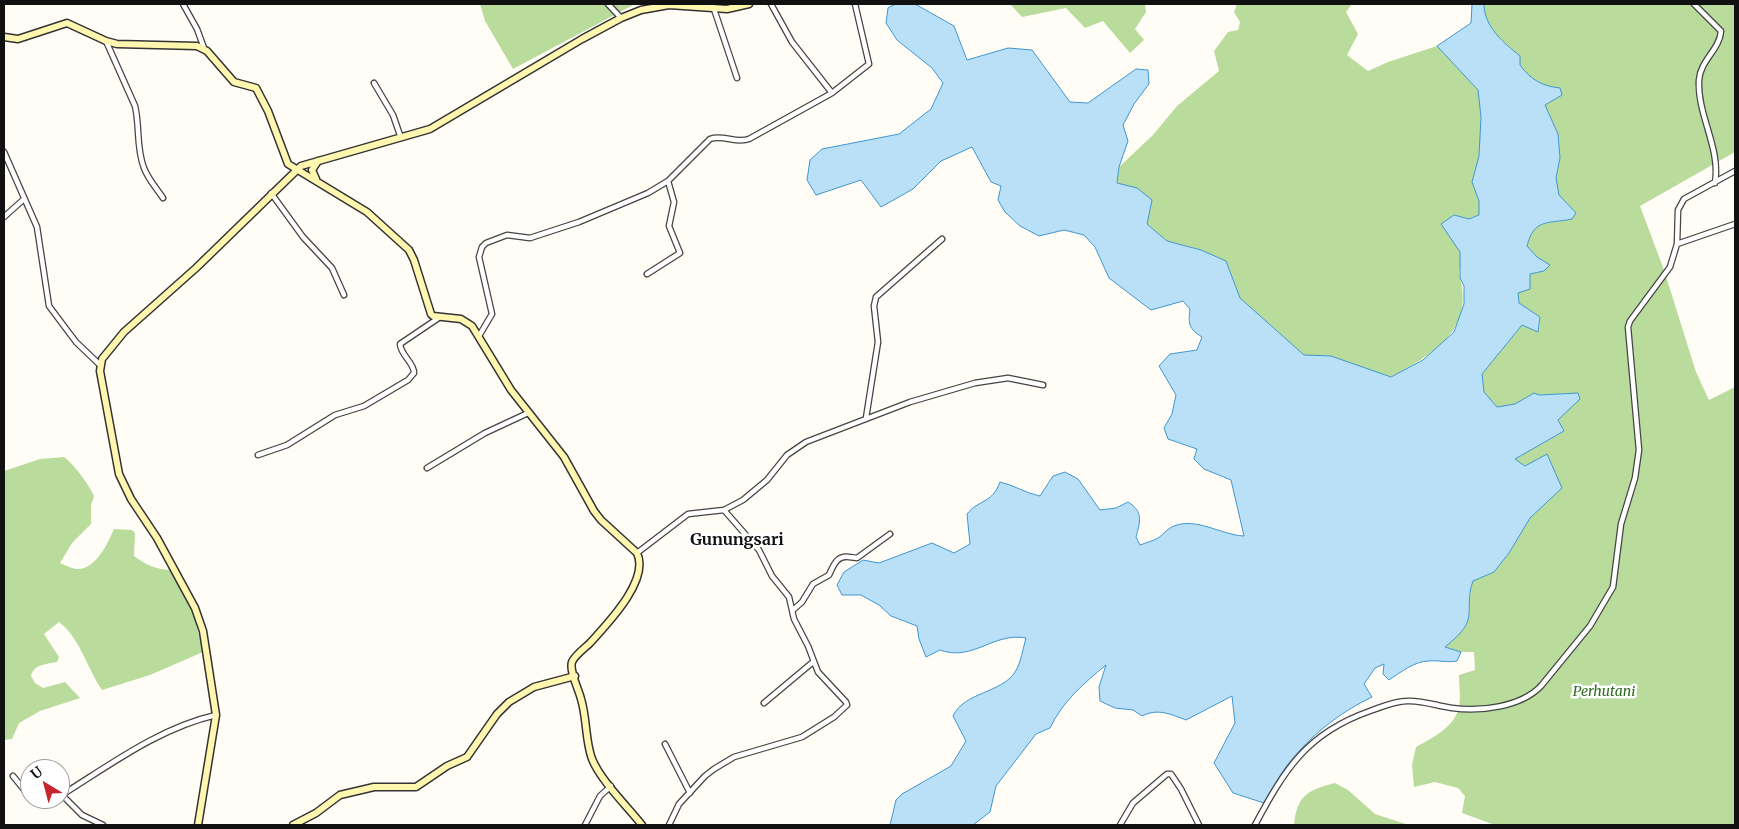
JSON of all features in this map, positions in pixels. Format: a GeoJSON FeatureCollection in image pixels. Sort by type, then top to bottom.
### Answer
{"type":"FeatureCollection","features":[{"type":"Feature","properties":{"kind":"street"},"geometry":{"type":"LineString","coordinates":[[183,4],[204,48],[234,82],[256,88],[268,111],[285,159],[296,169],[376,218],[409,250],[414,260],[428,310],[433,316],[455,317],[466,321],[479,336],[502,376],[528,414],[564,457],[601,520],[637,553],[641,565],[630,593],[611,618],[575,658],[572,667],[584,710],[592,758],[611,786],[642,825]]}},
{"type":"Feature","properties":{"kind":"street"},"geometry":{"type":"LineString","coordinates":[[608,4],[621,18]]}},
{"type":"Feature","properties":{"kind":"street"},"geometry":{"type":"LineString","coordinates":[[99,364],[124,332],[196,268],[296,169],[318,161],[402,138],[441,123],[517,76],[621,18],[655,6],[669,5],[714,9],[733,8],[749,4]]}},
{"type":"Feature","properties":{"kind":"street"},"geometry":{"type":"LineString","coordinates":[[771,4],[792,42],[832,93]]}},
{"type":"Feature","properties":{"kind":"street"},"geometry":{"type":"LineString","coordinates":[[479,336],[488,324],[492,314],[479,257],[482,247],[486,243],[507,235],[530,238],[578,222],[648,193],[668,181],[710,139],[720,137],[740,141],[749,139],[832,93],[869,64],[855,4]]}},
{"type":"Feature","properties":{"kind":"street"},"geometry":{"type":"LineString","coordinates":[[1694,4],[1721,31],[1721,36],[1706,59],[1699,78],[1701,106],[1716,160],[1715,183]]}},
{"type":"Feature","properties":{"kind":"street"},"geometry":{"type":"LineString","coordinates":[[714,9],[737,78]]}},
{"type":"Feature","properties":{"kind":"street"},"geometry":{"type":"LineString","coordinates":[[4,37],[18,39],[68,23],[106,42],[117,44],[196,46],[204,48]]}},
{"type":"Feature","properties":{"kind":"street"},"geometry":{"type":"LineString","coordinates":[[106,42],[135,106],[138,118],[139,150],[144,170],[163,198]]}},
{"type":"Feature","properties":{"kind":"street"},"geometry":{"type":"LineString","coordinates":[[374,83],[393,115],[402,138]]}},
{"type":"Feature","properties":{"kind":"street"},"geometry":{"type":"LineString","coordinates":[[4,152],[37,226],[49,306],[76,342],[99,364],[119,474],[131,499],[157,538],[195,608],[203,630],[216,715],[198,825]]}},
{"type":"Feature","properties":{"kind":"street"},"geometry":{"type":"LineString","coordinates":[[317,181],[312,172],[318,161]]}},
{"type":"Feature","properties":{"kind":"street"},"geometry":{"type":"LineString","coordinates":[[1255,825],[1288,768],[1318,738],[1335,727],[1355,717],[1403,701],[1454,709],[1499,706],[1520,701],[1534,694],[1585,632],[1613,588],[1621,524],[1635,478],[1639,450],[1628,327],[1632,317],[1670,266],[1677,244],[1680,205],[1684,199],[1735,171]]}},
{"type":"Feature","properties":{"kind":"street"},"geometry":{"type":"LineString","coordinates":[[647,274],[680,253],[669,226],[674,202],[668,181]]}},
{"type":"Feature","properties":{"kind":"street"},"geometry":{"type":"LineString","coordinates":[[271,193],[303,237],[332,268],[344,295]]}},
{"type":"Feature","properties":{"kind":"street"},"geometry":{"type":"LineString","coordinates":[[4,217],[24,199]]}},
{"type":"Feature","properties":{"kind":"street"},"geometry":{"type":"LineString","coordinates":[[1677,244],[1735,224]]}},
{"type":"Feature","properties":{"kind":"street"},"geometry":{"type":"LineString","coordinates":[[866,418],[878,342],[874,306],[876,296],[942,239]]}},
{"type":"Feature","properties":{"kind":"street"},"geometry":{"type":"LineString","coordinates":[[258,455],[287,445],[335,415],[364,406],[408,380],[414,370],[401,351],[400,344],[440,317]]}},
{"type":"Feature","properties":{"kind":"street"},"geometry":{"type":"LineString","coordinates":[[637,553],[688,514],[724,510],[755,492],[786,455],[799,446],[866,418],[975,382],[1008,378],[1043,384]]}},
{"type":"Feature","properties":{"kind":"street"},"geometry":{"type":"LineString","coordinates":[[427,468],[485,433],[528,414]]}},
{"type":"Feature","properties":{"kind":"street"},"geometry":{"type":"LineString","coordinates":[[669,825],[674,810],[705,776],[726,761],[802,737],[845,708],[846,702],[818,672],[789,597],[772,576],[759,550],[724,510]]}},
{"type":"Feature","properties":{"kind":"street"},"geometry":{"type":"LineString","coordinates":[[793,610],[802,602],[813,584],[829,576],[832,566],[838,559],[857,558],[890,534]]}},
{"type":"Feature","properties":{"kind":"street"},"geometry":{"type":"LineString","coordinates":[[764,703],[813,662]]}},
{"type":"Feature","properties":{"kind":"street"},"geometry":{"type":"LineString","coordinates":[[293,825],[316,813],[332,799],[340,795],[374,787],[416,787],[447,766],[468,757],[497,714],[509,702],[534,687],[575,676]]}},
{"type":"Feature","properties":{"kind":"street"},"geometry":{"type":"LineString","coordinates":[[70,789],[109,764],[182,724],[216,715]]}},
{"type":"Feature","properties":{"kind":"street"},"geometry":{"type":"LineString","coordinates":[[665,744],[690,793]]}},
{"type":"Feature","properties":{"kind":"street"},"geometry":{"type":"LineString","coordinates":[[1120,825],[1133,803],[1167,774],[1171,774],[1181,789],[1199,825]]}},
{"type":"Feature","properties":{"kind":"street"},"geometry":{"type":"LineString","coordinates":[[13,776],[20,784]]}},
{"type":"Feature","properties":{"kind":"street"},"geometry":{"type":"LineString","coordinates":[[585,825],[600,796],[611,786]]}},
{"type":"Feature","properties":{"kind":"street"},"geometry":{"type":"LineString","coordinates":[[70,803],[82,814],[103,825]]}},
{"type":"Feature","properties":{"kind":"green space"},"geometry":{"type":"Polygon","coordinates":[[[480,4],[635,4],[513,69],[485,21],[480,4]]]}},
{"type":"Feature","properties":{"kind":"green space"},"geometry":{"type":"Polygon","coordinates":[[[1010,4],[1145,4],[1146,12],[1135,29],[1144,40],[1130,53],[1103,21],[1085,28],[1066,8],[1022,17],[1010,4]]]}},
{"type":"Feature","properties":{"kind":"green space"},"geometry":{"type":"Polygon","coordinates":[[[1237,4],[1352,4],[1346,12],[1358,34],[1347,55],[1368,71],[1388,62],[1437,46],[1478,90],[1481,117],[1479,156],[1472,182],[1479,201],[1479,215],[1469,219],[1454,215],[1452,229],[1452,236],[1460,255],[1463,297],[1461,313],[1455,327],[1435,350],[1391,377],[1331,356],[1304,355],[1240,298],[1226,261],[1198,249],[1167,241],[1147,224],[1117,183],[1119,167],[1153,135],[1177,106],[1219,71],[1214,51],[1228,32],[1238,30],[1240,22],[1234,12],[1237,4]]]}},
{"type":"Feature","properties":{"kind":"green space","name":"Perhutani"},"geometry":{"type":"Polygon","coordinates":[[[1484,4],[1735,4],[1735,152],[1640,206],[1664,270],[1696,372],[1709,400],[1735,387],[1735,825],[1495,825],[1462,813],[1465,796],[1458,788],[1435,782],[1414,787],[1412,765],[1416,747],[1442,731],[1453,720],[1460,703],[1459,675],[1475,670],[1474,652],[1461,652],[1444,647],[1458,635],[1468,621],[1473,581],[1494,572],[1509,553],[1530,518],[1561,488],[1515,459],[1564,431],[1558,420],[1578,393],[1539,395],[1534,393],[1515,404],[1497,407],[1484,392],[1482,374],[1522,325],[1539,331],[1540,317],[1519,303],[1518,293],[1530,289],[1530,274],[1544,271],[1537,257],[1527,246],[1531,233],[1541,225],[1563,220],[1576,213],[1559,195],[1556,178],[1560,158],[1558,134],[1545,105],[1562,95],[1529,77],[1520,65],[1520,56],[1501,40],[1491,27],[1487,20],[1484,4]]]}},
{"type":"Feature","properties":{"kind":"green space"},"geometry":{"type":"Polygon","coordinates":[[[64,457],[81,475],[94,496],[91,505],[91,524],[72,543],[60,563],[76,569],[89,566],[100,555],[114,529],[132,530],[135,533],[134,556],[152,566],[173,570],[191,604],[203,652],[150,675],[102,690],[78,645],[59,622],[44,634],[59,657],[57,662],[38,667],[31,676],[35,683],[43,688],[65,682],[80,698],[40,711],[19,723],[12,739],[4,740],[4,471],[40,459],[64,457]]]}},
{"type":"Feature","properties":{"kind":"green space"},"geometry":{"type":"Polygon","coordinates":[[[1335,783],[1348,790],[1375,814],[1409,825],[1294,825],[1301,800],[1311,791],[1335,783]]]}},
{"type":"Feature","properties":{"kind":"water"},"geometry":{"type":"Polygon","coordinates":[[[896,4],[915,4],[954,26],[967,60],[1008,48],[1032,50],[1070,102],[1088,103],[1136,69],[1148,70],[1149,84],[1134,104],[1123,125],[1128,141],[1119,167],[1117,183],[1137,188],[1152,200],[1147,224],[1167,241],[1201,250],[1226,261],[1240,298],[1304,355],[1331,356],[1391,377],[1423,360],[1454,332],[1464,304],[1464,286],[1460,278],[1460,252],[1441,224],[1454,215],[1469,219],[1479,215],[1479,201],[1472,182],[1479,156],[1481,117],[1478,90],[1437,46],[1471,23],[1472,4],[1484,4],[1487,20],[1491,27],[1520,56],[1520,65],[1524,70],[1537,81],[1548,86],[1560,88],[1562,95],[1545,105],[1558,134],[1560,158],[1556,178],[1559,195],[1576,213],[1572,219],[1549,222],[1538,226],[1530,237],[1527,246],[1537,257],[1550,265],[1544,271],[1530,274],[1530,289],[1518,293],[1519,303],[1540,317],[1538,332],[1522,325],[1482,374],[1484,392],[1497,407],[1515,404],[1534,393],[1539,395],[1578,393],[1580,399],[1558,420],[1564,431],[1515,459],[1525,466],[1547,454],[1562,488],[1530,518],[1509,553],[1494,572],[1473,581],[1470,592],[1468,620],[1464,628],[1445,647],[1461,652],[1457,661],[1424,661],[1389,680],[1383,674],[1384,664],[1375,668],[1364,684],[1372,697],[1337,717],[1316,734],[1285,769],[1264,803],[1233,793],[1214,763],[1235,723],[1232,696],[1186,720],[1159,712],[1142,716],[1133,710],[1115,708],[1100,701],[1099,687],[1106,665],[1067,701],[1050,728],[1036,734],[996,786],[990,812],[973,825],[890,825],[896,800],[902,794],[951,766],[966,741],[953,716],[958,708],[966,702],[1009,679],[1019,664],[1026,638],[1014,637],[1003,639],[963,652],[952,653],[940,650],[926,657],[919,639],[917,626],[891,616],[879,605],[861,595],[842,595],[837,585],[844,572],[863,560],[879,563],[932,543],[954,553],[970,544],[967,514],[989,498],[1000,482],[1040,496],[1053,476],[1065,472],[1078,479],[1100,510],[1116,508],[1128,502],[1133,506],[1140,518],[1136,537],[1140,545],[1158,538],[1172,527],[1183,524],[1200,525],[1244,536],[1231,480],[1204,469],[1194,459],[1197,449],[1168,439],[1164,428],[1172,414],[1176,395],[1159,366],[1170,354],[1197,350],[1202,337],[1190,326],[1190,309],[1183,301],[1151,310],[1109,278],[1095,247],[1084,235],[1064,230],[1039,236],[1020,226],[1005,212],[998,200],[1001,186],[991,182],[972,147],[941,161],[913,189],[881,207],[861,180],[816,195],[807,180],[810,160],[822,149],[899,134],[931,109],[943,83],[932,68],[897,40],[886,23],[888,8],[896,4]]]}},
{"type":"Feature","properties":{"kind":"district","name":"Gunungsari"},"geometry":{"type":"Point","coordinates":[737,540]}}]}
